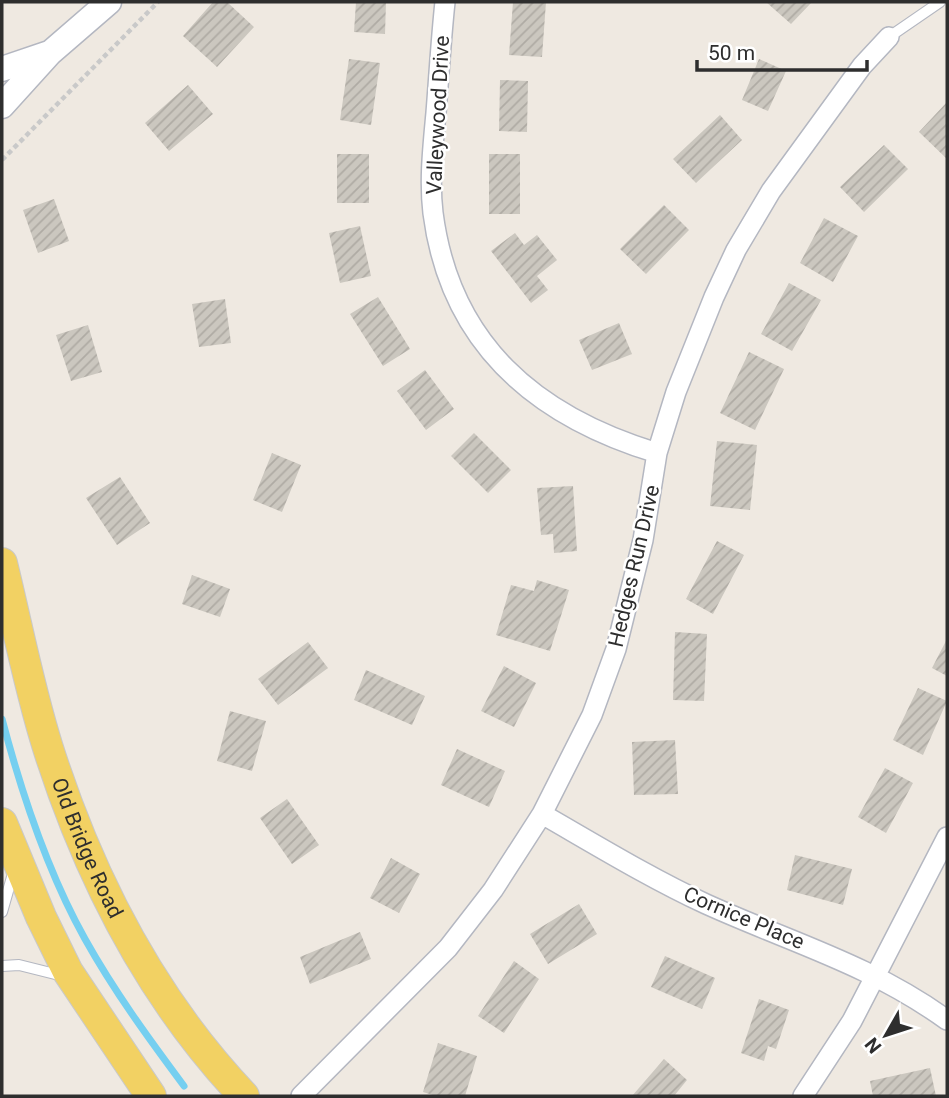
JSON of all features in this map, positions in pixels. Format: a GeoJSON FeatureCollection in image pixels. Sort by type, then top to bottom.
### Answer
{"type":"FeatureCollection","features":[{"type":"Feature","properties":{"kind":"main road","name":"Old Bridge Road"},"geometry":{"type":"LineString","coordinates":[[2,563],[47,745],[70,815],[99,883],[125,935],[166,998],[244,1096]]}},
{"type":"Feature","properties":{"kind":"main road"},"geometry":{"type":"LineString","coordinates":[[2,823],[17,863],[72,979],[151,1096]]}},
{"type":"Feature","properties":{"kind":"street"},"geometry":{"type":"LineString","coordinates":[[2,106],[50,53],[109,2]]}},
{"type":"Feature","properties":{"kind":"street","name":"Valleywood Drive"},"geometry":{"type":"LineString","coordinates":[[445,2],[431,172],[433,211],[439,250],[465,317],[477,338],[541,398],[578,422],[617,441],[657,453]]}},
{"type":"Feature","properties":{"kind":"street","name":"Hedges Run Drive"},"geometry":{"type":"LineString","coordinates":[[301,1096],[448,948],[493,890],[542,814],[592,715],[616,649],[643,540],[657,453],[681,380],[736,250],[802,146],[862,66],[889,37]]}},
{"type":"Feature","properties":{"kind":"street"},"geometry":{"type":"LineString","coordinates":[[2,69],[50,53]]}},
{"type":"Feature","properties":{"kind":"street","name":"Cornice Place"},"geometry":{"type":"LineString","coordinates":[[542,814],[635,868],[705,903],[820,949],[876,975],[947,1020]]}},
{"type":"Feature","properties":{"kind":"street"},"geometry":{"type":"LineString","coordinates":[[803,1096],[852,1021],[947,837]]}},
{"type":"Feature","properties":{"kind":"lane"},"geometry":{"type":"LineString","coordinates":[[889,37],[940,2]]}},
{"type":"Feature","properties":{"kind":"lane"},"geometry":{"type":"LineString","coordinates":[[2,912],[17,863]]}},
{"type":"Feature","properties":{"kind":"lane"},"geometry":{"type":"LineString","coordinates":[[2,966],[30,967],[72,979]]}},
{"type":"Feature","properties":{"kind":"path"},"geometry":{"type":"LineString","coordinates":[[2,160],[158,2]]}},
{"type":"Feature","properties":{"kind":"building"},"geometry":{"type":"Polygon","coordinates":[[[213,2],[227,2],[254,27],[217,67],[183,36],[213,2]]]}},
{"type":"Feature","properties":{"kind":"building"},"geometry":{"type":"Polygon","coordinates":[[[356,2],[386,2],[385,34],[354,32],[356,2]]]}},
{"type":"Feature","properties":{"kind":"building"},"geometry":{"type":"Polygon","coordinates":[[[513,2],[546,2],[542,57],[509,55],[513,2]]]}},
{"type":"Feature","properties":{"kind":"building"},"geometry":{"type":"Polygon","coordinates":[[[766,2],[812,2],[791,24],[766,2]]]}},
{"type":"Feature","properties":{"kind":"building"},"geometry":{"type":"Polygon","coordinates":[[[349,59],[380,63],[371,125],[340,120],[349,59]]]}},
{"type":"Feature","properties":{"kind":"building"},"geometry":{"type":"Polygon","coordinates":[[[759,59],[786,71],[768,111],[742,100],[759,59]]]}},
{"type":"Feature","properties":{"kind":"building"},"geometry":{"type":"Polygon","coordinates":[[[500,80],[528,81],[527,132],[499,131],[500,80]]]}},
{"type":"Feature","properties":{"kind":"building"},"geometry":{"type":"Polygon","coordinates":[[[188,85],[213,114],[169,151],[145,123],[188,85]]]}},
{"type":"Feature","properties":{"kind":"building"},"geometry":{"type":"Polygon","coordinates":[[[947,102],[947,159],[919,132],[947,102]]]}},
{"type":"Feature","properties":{"kind":"building"},"geometry":{"type":"Polygon","coordinates":[[[720,115],[742,140],[696,183],[673,159],[720,115]]]}},
{"type":"Feature","properties":{"kind":"building"},"geometry":{"type":"Polygon","coordinates":[[[884,145],[908,169],[864,212],[840,187],[884,145]]]}},
{"type":"Feature","properties":{"kind":"building"},"geometry":{"type":"Polygon","coordinates":[[[337,154],[369,154],[369,203],[337,203],[337,154]]]}},
{"type":"Feature","properties":{"kind":"building"},"geometry":{"type":"Polygon","coordinates":[[[489,154],[520,154],[520,214],[489,214],[489,154]]]}},
{"type":"Feature","properties":{"kind":"building"},"geometry":{"type":"Polygon","coordinates":[[[54,199],[69,241],[38,253],[23,210],[54,199]]]}},
{"type":"Feature","properties":{"kind":"building"},"geometry":{"type":"Polygon","coordinates":[[[664,205],[689,230],[646,274],[620,249],[664,205]]]}},
{"type":"Feature","properties":{"kind":"building"},"geometry":{"type":"Polygon","coordinates":[[[824,218],[858,236],[833,282],[800,263],[824,218]]]}},
{"type":"Feature","properties":{"kind":"building"},"geometry":{"type":"Polygon","coordinates":[[[360,226],[371,276],[340,283],[329,233],[360,226]]]}},
{"type":"Feature","properties":{"kind":"building"},"geometry":{"type":"Polygon","coordinates":[[[515,233],[524,245],[537,235],[557,260],[537,276],[548,290],[531,303],[491,251],[515,233]]]}},
{"type":"Feature","properties":{"kind":"building"},"geometry":{"type":"Polygon","coordinates":[[[789,283],[821,300],[792,351],[761,334],[789,283]]]}},
{"type":"Feature","properties":{"kind":"building"},"geometry":{"type":"Polygon","coordinates":[[[378,297],[410,349],[383,366],[350,314],[378,297]]]}},
{"type":"Feature","properties":{"kind":"building"},"geometry":{"type":"Polygon","coordinates":[[[225,299],[231,343],[199,347],[192,304],[225,299]]]}},
{"type":"Feature","properties":{"kind":"building"},"geometry":{"type":"Polygon","coordinates":[[[619,323],[632,354],[592,370],[579,340],[619,323]]]}},
{"type":"Feature","properties":{"kind":"building"},"geometry":{"type":"Polygon","coordinates":[[[88,325],[102,372],[71,381],[56,335],[88,325]]]}},
{"type":"Feature","properties":{"kind":"building"},"geometry":{"type":"Polygon","coordinates":[[[749,352],[784,369],[755,430],[720,413],[749,352]]]}},
{"type":"Feature","properties":{"kind":"building"},"geometry":{"type":"Polygon","coordinates":[[[425,370],[454,409],[426,430],[397,391],[425,370]]]}},
{"type":"Feature","properties":{"kind":"building"},"geometry":{"type":"Polygon","coordinates":[[[474,433],[511,470],[488,493],[451,456],[474,433]]]}},
{"type":"Feature","properties":{"kind":"building"},"geometry":{"type":"Polygon","coordinates":[[[717,441],[757,445],[750,510],[710,506],[717,441]]]}},
{"type":"Feature","properties":{"kind":"building"},"geometry":{"type":"Polygon","coordinates":[[[272,453],[301,465],[282,512],[253,500],[272,453]]]}},
{"type":"Feature","properties":{"kind":"building"},"geometry":{"type":"Polygon","coordinates":[[[120,477],[150,523],[117,545],[86,498],[120,477]]]}},
{"type":"Feature","properties":{"kind":"building"},"geometry":{"type":"Polygon","coordinates":[[[573,486],[577,551],[554,553],[553,534],[541,535],[537,488],[573,486]]]}},
{"type":"Feature","properties":{"kind":"building"},"geometry":{"type":"Polygon","coordinates":[[[717,541],[744,555],[713,614],[686,599],[717,541]]]}},
{"type":"Feature","properties":{"kind":"building"},"geometry":{"type":"Polygon","coordinates":[[[192,575],[230,589],[220,617],[182,604],[192,575]]]}},
{"type":"Feature","properties":{"kind":"building"},"geometry":{"type":"Polygon","coordinates":[[[537,580],[569,590],[550,651],[496,635],[511,585],[534,591],[537,580]]]}},
{"type":"Feature","properties":{"kind":"building"},"geometry":{"type":"Polygon","coordinates":[[[675,632],[707,634],[704,701],[673,700],[675,632]]]}},
{"type":"Feature","properties":{"kind":"building"},"geometry":{"type":"Polygon","coordinates":[[[947,639],[947,676],[932,668],[947,639]]]}},
{"type":"Feature","properties":{"kind":"building"},"geometry":{"type":"Polygon","coordinates":[[[308,642],[328,668],[278,705],[258,679],[308,642]]]}},
{"type":"Feature","properties":{"kind":"building"},"geometry":{"type":"Polygon","coordinates":[[[504,666],[536,683],[514,727],[481,711],[504,666]]]}},
{"type":"Feature","properties":{"kind":"building"},"geometry":{"type":"Polygon","coordinates":[[[366,670],[425,696],[412,725],[354,700],[366,670]]]}},
{"type":"Feature","properties":{"kind":"building"},"geometry":{"type":"Polygon","coordinates":[[[918,688],[947,701],[923,755],[893,740],[918,688]]]}},
{"type":"Feature","properties":{"kind":"building"},"geometry":{"type":"Polygon","coordinates":[[[230,711],[266,721],[252,771],[217,761],[230,711]]]}},
{"type":"Feature","properties":{"kind":"building"},"geometry":{"type":"Polygon","coordinates":[[[675,740],[678,794],[634,795],[632,742],[675,740]]]}},
{"type":"Feature","properties":{"kind":"building"},"geometry":{"type":"Polygon","coordinates":[[[457,749],[505,771],[489,807],[441,785],[457,749]]]}},
{"type":"Feature","properties":{"kind":"building"},"geometry":{"type":"Polygon","coordinates":[[[885,768],[913,783],[886,833],[858,817],[885,768]]]}},
{"type":"Feature","properties":{"kind":"building"},"geometry":{"type":"Polygon","coordinates":[[[287,799],[319,845],[292,864],[260,818],[287,799]]]}},
{"type":"Feature","properties":{"kind":"building"},"geometry":{"type":"Polygon","coordinates":[[[795,855],[852,869],[843,905],[787,890],[795,855]]]}},
{"type":"Feature","properties":{"kind":"building"},"geometry":{"type":"Polygon","coordinates":[[[391,858],[420,874],[399,913],[370,898],[391,858]]]}},
{"type":"Feature","properties":{"kind":"building"},"geometry":{"type":"Polygon","coordinates":[[[579,904],[597,934],[548,964],[530,934],[579,904]]]}},
{"type":"Feature","properties":{"kind":"building"},"geometry":{"type":"Polygon","coordinates":[[[360,932],[371,959],[310,984],[300,957],[360,932]]]}},
{"type":"Feature","properties":{"kind":"building"},"geometry":{"type":"Polygon","coordinates":[[[665,956],[715,978],[702,1009],[651,987],[665,956]]]}},
{"type":"Feature","properties":{"kind":"building"},"geometry":{"type":"Polygon","coordinates":[[[514,961],[539,979],[504,1033],[478,1016],[514,961]]]}},
{"type":"Feature","properties":{"kind":"building"},"geometry":{"type":"Polygon","coordinates":[[[759,999],[789,1010],[776,1049],[768,1046],[764,1061],[741,1053],[759,999]]]}},
{"type":"Feature","properties":{"kind":"building"},"geometry":{"type":"Polygon","coordinates":[[[438,1043],[477,1056],[465,1096],[436,1096],[423,1092],[438,1043]]]}},
{"type":"Feature","properties":{"kind":"building"},"geometry":{"type":"Polygon","coordinates":[[[664,1059],[687,1080],[674,1096],[632,1096],[664,1059]]]}},
{"type":"Feature","properties":{"kind":"building"},"geometry":{"type":"Polygon","coordinates":[[[930,1068],[936,1096],[873,1096],[870,1081],[930,1068]]]}},
{"type":"Feature","properties":{"kind":"waterway"},"geometry":{"type":"LineString","coordinates":[[2,719],[37,832],[71,913],[120,996],[184,1086]]}}]}
